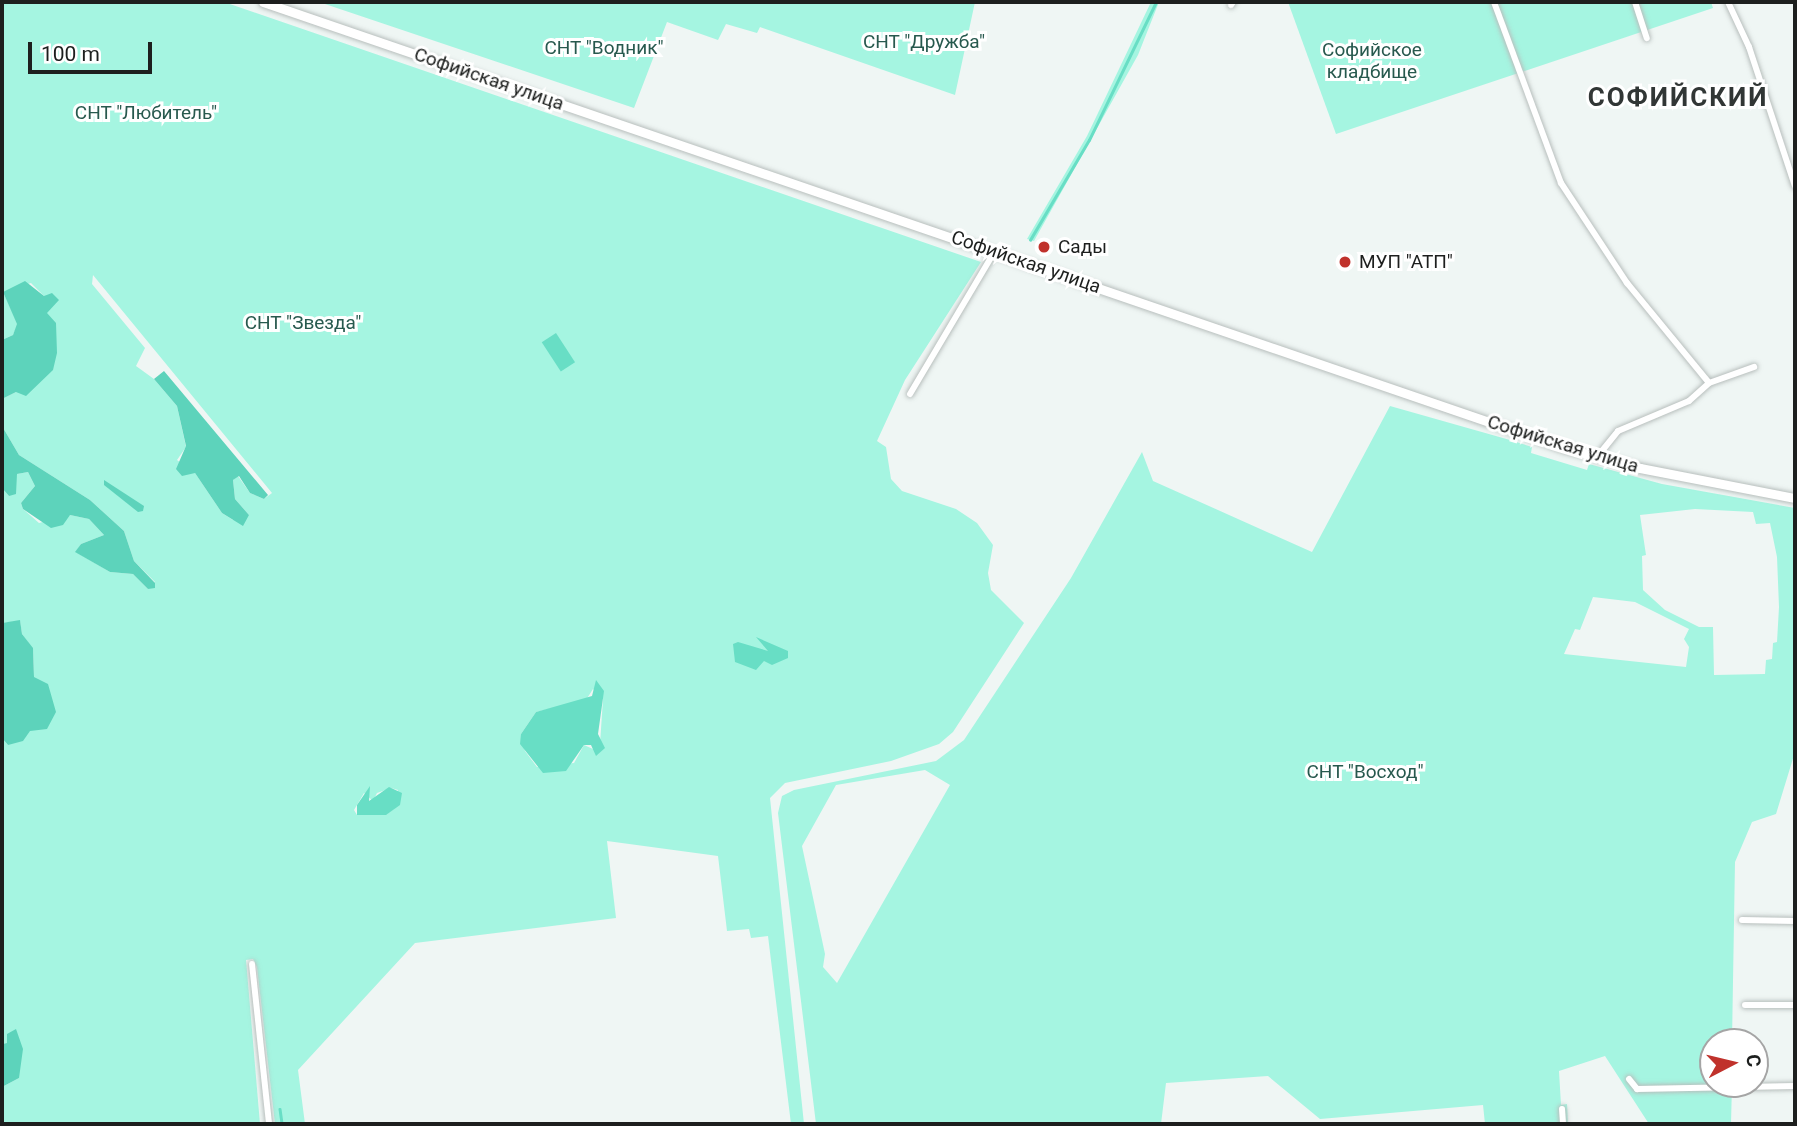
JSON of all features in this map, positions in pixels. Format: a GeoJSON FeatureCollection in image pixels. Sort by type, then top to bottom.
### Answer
{"type":"FeatureCollection","features":[{"type":"Feature","properties":{"kind":"main road","name":"Софийская улица"},"geometry":{"type":"LineString","coordinates":[[263,2],[1597,457],[1795,498]]}},
{"type":"Feature","properties":{"kind":"street"},"geometry":{"type":"LineString","coordinates":[[1494,2],[1561,183],[1627,283],[1709,383]]}},
{"type":"Feature","properties":{"kind":"street"},"geometry":{"type":"LineString","coordinates":[[1635,2],[1647,38]]}},
{"type":"Feature","properties":{"kind":"street"},"geometry":{"type":"LineString","coordinates":[[1728,2],[1749,47],[1795,186]]}},
{"type":"Feature","properties":{"kind":"street"},"geometry":{"type":"LineString","coordinates":[[910,394],[995,251]]}},
{"type":"Feature","properties":{"kind":"street"},"geometry":{"type":"LineString","coordinates":[[1597,457],[1618,431],[1689,401],[1709,383],[1754,367]]}},
{"type":"Feature","properties":{"kind":"street"},"geometry":{"type":"LineString","coordinates":[[1742,920],[1795,922]]}},
{"type":"Feature","properties":{"kind":"street"},"geometry":{"type":"LineString","coordinates":[[252,964],[269,1124]]}},
{"type":"Feature","properties":{"kind":"street"},"geometry":{"type":"LineString","coordinates":[[1745,1004],[1795,1005]]}},
{"type":"Feature","properties":{"kind":"street"},"geometry":{"type":"LineString","coordinates":[[1629,1079],[1637,1089],[1795,1086]]}},
{"type":"Feature","properties":{"kind":"street"},"geometry":{"type":"LineString","coordinates":[[1562,1109],[1563,1124]]}},
{"type":"Feature","properties":{"kind":"green space"},"geometry":{"type":"Polygon","coordinates":[[[2,2],[224,2],[981,262],[905,380],[877,441],[886,447],[891,479],[902,491],[956,509],[977,523],[993,545],[988,573],[991,590],[1024,623],[953,732],[939,744],[891,761],[785,783],[770,798],[804,1124],[791,1124],[768,936],[751,938],[749,929],[727,931],[718,856],[607,841],[616,918],[415,943],[298,1070],[305,1124],[275,1124],[257,967],[253,959],[246,960],[260,1124],[2,1124],[2,1087],[19,1078],[7,1043],[2,1044],[2,738],[8,745],[34,677],[33,649],[22,634],[20,621],[2,623],[2,488],[9,496],[17,474],[28,472],[35,486],[21,503],[23,509],[39,523],[70,515],[89,519],[104,535],[81,544],[76,552],[110,572],[133,574],[148,589],[155,582],[134,561],[124,531],[90,500],[19,455],[2,426],[2,399],[16,392],[47,313],[44,296],[31,283],[3,292],[18,324],[13,335],[2,340],[2,2]],[[93,275],[92,284],[145,348],[136,366],[154,379],[177,406],[186,447],[177,460],[195,473],[222,513],[233,520],[249,515],[235,499],[233,480],[238,476],[250,493],[264,499],[272,493],[93,275]],[[593,689],[586,700],[536,712],[521,734],[525,751],[537,767],[574,763],[584,745],[593,749],[600,744],[603,699],[593,689]],[[391,788],[377,793],[373,801],[364,793],[354,810],[357,815],[385,815],[394,809],[398,790],[391,788]]]}},
{"type":"Feature","properties":{"kind":"green space"},"geometry":{"type":"Polygon","coordinates":[[[319,2],[975,2],[955,95],[760,27],[757,33],[726,24],[718,40],[667,22],[634,108],[319,2]]]}},
{"type":"Feature","properties":{"kind":"green space"},"geometry":{"type":"Polygon","coordinates":[[[1151,2],[1159,2],[1138,55],[1034,241],[1027,239],[1087,136],[1151,2]]]}},
{"type":"Feature","properties":{"kind":"green space","name":"Софийское кладбище"},"geometry":{"type":"Polygon","coordinates":[[[1288,2],[1711,2],[1713,8],[1336,134],[1288,2]]]}},
{"type":"Feature","properties":{"kind":"green space","name":"СНТ \"Восход\""},"geometry":{"type":"Polygon","coordinates":[[[1390,406],[1532,447],[1531,453],[1587,470],[1589,464],[1662,484],[1795,508],[1795,752],[1776,814],[1752,822],[1735,862],[1732,1028],[1699,1028],[1699,1098],[1732,1098],[1731,1124],[1649,1124],[1605,1056],[1559,1071],[1561,1105],[1567,1104],[1568,1124],[1485,1124],[1483,1105],[1320,1119],[1268,1076],[1166,1083],[1161,1124],[816,1124],[778,813],[782,796],[794,790],[936,761],[964,740],[1071,578],[1142,452],[1153,481],[1312,552],[1390,406]],[[1695,509],[1640,515],[1646,555],[1642,556],[1643,590],[1665,610],[1699,627],[1713,627],[1714,675],[1765,674],[1766,660],[1772,659],[1773,643],[1777,642],[1777,557],[1770,523],[1756,524],[1753,512],[1695,509]],[[1593,597],[1580,630],[1575,629],[1564,654],[1686,667],[1689,647],[1684,639],[1689,629],[1635,602],[1593,597]],[[925,770],[836,785],[802,846],[825,954],[823,967],[837,983],[950,785],[925,770]]]}},
{"type":"Feature","properties":{"kind":"shaded area"},"geometry":{"type":"Polygon","coordinates":[[[25,281],[44,296],[52,293],[59,300],[47,313],[56,323],[57,353],[53,370],[26,396],[16,392],[2,399],[2,340],[13,335],[17,324],[3,292],[25,281]]]}},
{"type":"Feature","properties":{"kind":"shaded area"},"geometry":{"type":"Polygon","coordinates":[[[556,333],[575,362],[561,372],[542,342],[556,333]]]}},
{"type":"Feature","properties":{"kind":"shaded area"},"geometry":{"type":"Polygon","coordinates":[[[164,371],[268,495],[264,499],[250,493],[239,476],[233,480],[235,499],[249,515],[243,526],[222,513],[195,473],[182,476],[176,469],[186,446],[177,406],[154,379],[164,371]]]}},
{"type":"Feature","properties":{"kind":"shaded area"},"geometry":{"type":"Polygon","coordinates":[[[2,426],[19,455],[90,500],[124,531],[134,561],[155,583],[155,588],[148,589],[133,574],[110,572],[75,552],[81,544],[104,535],[89,519],[70,515],[63,525],[51,528],[23,509],[21,503],[35,486],[28,472],[17,474],[16,494],[9,496],[2,488],[2,426]]]}},
{"type":"Feature","properties":{"kind":"shaded area"},"geometry":{"type":"Polygon","coordinates":[[[104,480],[144,506],[143,511],[138,512],[104,485],[104,480]]]}},
{"type":"Feature","properties":{"kind":"shaded area"},"geometry":{"type":"Polygon","coordinates":[[[20,620],[22,634],[33,648],[34,677],[48,684],[56,712],[47,729],[30,731],[23,741],[8,745],[2,738],[2,623],[20,620]]]}},
{"type":"Feature","properties":{"kind":"shaded area"},"geometry":{"type":"Polygon","coordinates":[[[756,637],[788,651],[788,658],[772,665],[764,661],[756,670],[735,662],[733,644],[738,642],[768,651],[756,637]]]}},
{"type":"Feature","properties":{"kind":"shaded area"},"geometry":{"type":"Polygon","coordinates":[[[596,680],[604,691],[598,734],[605,748],[596,756],[591,745],[584,745],[566,771],[543,773],[520,744],[521,734],[536,712],[592,696],[596,680]]]}},
{"type":"Feature","properties":{"kind":"shaded area"},"geometry":{"type":"Polygon","coordinates":[[[370,786],[369,801],[389,787],[402,793],[400,805],[386,815],[357,815],[357,805],[370,786]]]}},
{"type":"Feature","properties":{"kind":"shaded area"},"geometry":{"type":"Polygon","coordinates":[[[16,1029],[23,1049],[19,1078],[2,1087],[2,1044],[7,1043],[7,1034],[16,1029]]]}},
{"type":"Feature","properties":{"kind":"waterway"},"geometry":{"type":"LineString","coordinates":[[1030,240],[1089,140],[1156,2]]}},
{"type":"Feature","properties":{"kind":"waterway"},"geometry":{"type":"LineString","coordinates":[[280,1109],[282,1124]]}},
{"type":"Feature","properties":{"kind":"place","name":"Сады"},"geometry":{"type":"Point","coordinates":[1044,247]}},
{"type":"Feature","properties":{"kind":"place","name":"МУП \"АТП\""},"geometry":{"type":"Point","coordinates":[1345,262]}},
{"type":"Feature","properties":{"kind":"district","name":"СОФИЙСКИЙ"},"geometry":{"type":"Point","coordinates":[1678,98]}},
{"type":"Feature","properties":{"kind":"park label","name":"СНТ \"Дружба\""},"geometry":{"type":"Point","coordinates":[924,42]}},
{"type":"Feature","properties":{"kind":"park label","name":"СНТ \"Водник\""},"geometry":{"type":"Point","coordinates":[604,48]}},
{"type":"Feature","properties":{"kind":"park label","name":"СНТ \"Любитель\""},"geometry":{"type":"Point","coordinates":[146,113]}},
{"type":"Feature","properties":{"kind":"park label","name":"СНТ \"Звезда\""},"geometry":{"type":"Point","coordinates":[303,323]}}]}
